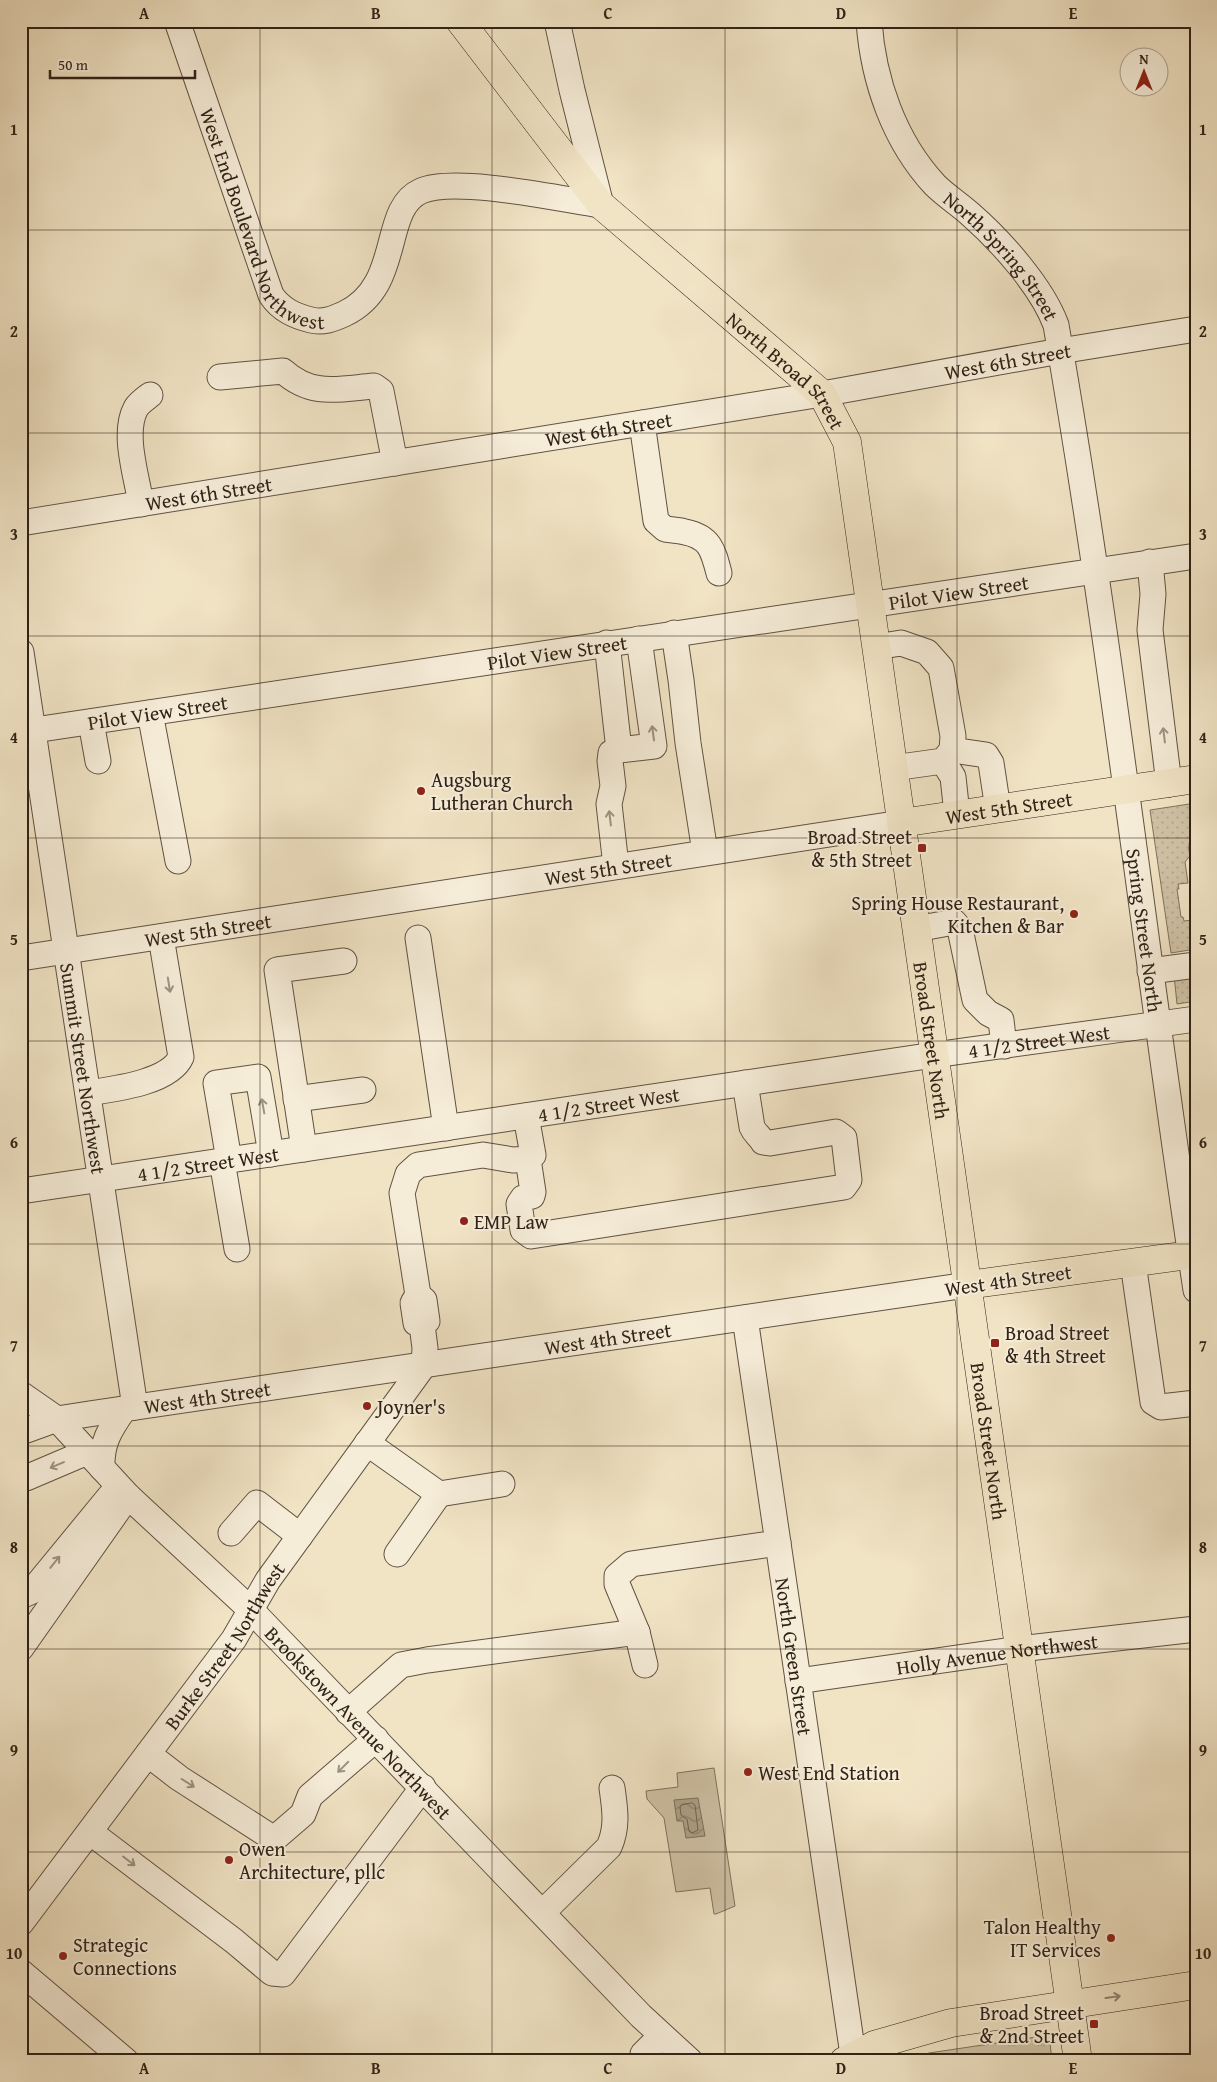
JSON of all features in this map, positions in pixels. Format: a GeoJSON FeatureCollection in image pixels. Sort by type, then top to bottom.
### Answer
{"type":"FeatureCollection","features":[{"type":"Feature","properties":{"kind":"main road","name":"North Broad Street"},"geometry":{"type":"LineString","coordinates":[[460,21],[601,205],[822,394],[847,442],[901,822]]}},
{"type":"Feature","properties":{"kind":"main road","name":"West 5th Street"},"geometry":{"type":"LineString","coordinates":[[901,822],[1196,780]]}},
{"type":"Feature","properties":{"kind":"main road","name":"Broad Street North"},"geometry":{"type":"LineString","coordinates":[[901,822],[1078,2061]]}},
{"type":"Feature","properties":{"kind":"main road","name":"West 4th Street"},"geometry":{"type":"LineString","coordinates":[[967,1285],[1193,1255]]}},
{"type":"Feature","properties":{"kind":"main road"},"geometry":{"type":"LineString","coordinates":[[849,2058],[874,2045],[951,2023],[1070,2003],[1196,1985]]}},
{"type":"Feature","properties":{"kind":"street","name":"West End Boulevard Northwest"},"geometry":{"type":"LineString","coordinates":[[177,21],[271,295],[282,308],[298,317],[316,322],[332,319],[349,312],[364,300],[376,287],[384,272],[398,219],[405,204],[411,197],[427,189],[445,186],[489,188],[601,205]]}},
{"type":"Feature","properties":{"kind":"street"},"geometry":{"type":"LineString","coordinates":[[557,21],[601,205]]}},
{"type":"Feature","properties":{"kind":"street","name":"North Spring Street"},"geometry":{"type":"LineString","coordinates":[[870,21],[876,71],[887,104],[901,137],[919,167],[990,234],[1020,267],[1050,310],[1056,325],[1094,570]]}},
{"type":"Feature","properties":{"kind":"street","name":"West 6th Street"},"geometry":{"type":"LineString","coordinates":[[21,523],[822,394],[1060,351],[1196,329]]}},
{"type":"Feature","properties":{"kind":"street"},"geometry":{"type":"LineString","coordinates":[[220,376],[283,371],[295,381],[319,390],[374,386],[380,391],[395,463]]}},
{"type":"Feature","properties":{"kind":"street"},"geometry":{"type":"LineString","coordinates":[[141,504],[130,431],[136,408],[150,394]]}},
{"type":"Feature","properties":{"kind":"street"},"geometry":{"type":"LineString","coordinates":[[642,423],[656,521],[665,528],[699,535],[712,549],[719,573]]}},
{"type":"Feature","properties":{"kind":"street","name":"Pilot View Street"},"geometry":{"type":"LineString","coordinates":[[28,732],[1196,556]]}},
{"type":"Feature","properties":{"kind":"street"},"geometry":{"type":"LineString","coordinates":[[1150,562],[1153,594],[1150,630],[1169,784]]}},
{"type":"Feature","properties":{"kind":"street","name":"Spring Street North"},"geometry":{"type":"LineString","coordinates":[[1094,570],[1150,971],[1193,1255],[1196,1290]]}},
{"type":"Feature","properties":{"kind":"street"},"geometry":{"type":"LineString","coordinates":[[674,634],[705,852]]}},
{"type":"Feature","properties":{"kind":"street"},"geometry":{"type":"LineString","coordinates":[[616,866],[609,804],[613,786],[611,753],[619,750],[654,746],[639,639]]}},
{"type":"Feature","properties":{"kind":"street"},"geometry":{"type":"LineString","coordinates":[[876,647],[901,643],[927,652],[941,668],[953,736],[948,756],[953,777],[956,814]]}},
{"type":"Feature","properties":{"kind":"street"},"geometry":{"type":"LineString","coordinates":[[607,644],[619,750]]}},
{"type":"Feature","properties":{"kind":"street","name":"Summit Street Northwest"},"geometry":{"type":"LineString","coordinates":[[21,652],[28,732],[66,951],[101,1179],[130,1408]]}},
{"type":"Feature","properties":{"kind":"street"},"geometry":{"type":"LineString","coordinates":[[150,713],[178,862]]}},
{"type":"Feature","properties":{"kind":"street"},"geometry":{"type":"LineString","coordinates":[[91,722],[98,761]]}},
{"type":"Feature","properties":{"kind":"street"},"geometry":{"type":"LineString","coordinates":[[893,768],[948,756],[986,755],[991,763],[998,809]]}},
{"type":"Feature","properties":{"kind":"street","name":"West 5th Street"},"geometry":{"type":"LineString","coordinates":[[21,958],[901,822]]}},
{"type":"Feature","properties":{"kind":"street"},"geometry":{"type":"LineString","coordinates":[[916,929],[954,922],[960,929],[975,1000],[988,1013],[1001,1020],[1004,1046]]}},
{"type":"Feature","properties":{"kind":"street"},"geometry":{"type":"LineString","coordinates":[[88,1093],[129,1086],[162,1074],[177,1065],[181,1057],[160,936]]}},
{"type":"Feature","properties":{"kind":"street"},"geometry":{"type":"LineString","coordinates":[[418,938],[446,1128]]}},
{"type":"Feature","properties":{"kind":"street"},"geometry":{"type":"LineString","coordinates":[[304,1149],[277,970],[344,961]]}},
{"type":"Feature","properties":{"kind":"street"},"geometry":{"type":"LineString","coordinates":[[1150,971],[1196,965]]}},
{"type":"Feature","properties":{"kind":"street","name":"4 1/2 Street West"},"geometry":{"type":"LineString","coordinates":[[21,1191],[934,1055],[1196,1019]]}},
{"type":"Feature","properties":{"kind":"street"},"geometry":{"type":"LineString","coordinates":[[237,1248],[216,1083],[258,1077],[271,1154]]}},
{"type":"Feature","properties":{"kind":"street"},"geometry":{"type":"LineString","coordinates":[[520,1117],[533,1192],[532,1196],[523,1198],[519,1204],[523,1230],[531,1236],[844,1187],[849,1180],[844,1138],[836,1132],[770,1143],[763,1142],[760,1136],[764,1132],[764,1126],[752,1082]]}},
{"type":"Feature","properties":{"kind":"street"},"geometry":{"type":"LineString","coordinates":[[296,1099],[363,1090]]}},
{"type":"Feature","properties":{"kind":"street"},"geometry":{"type":"LineString","coordinates":[[424,1365],[425,1348],[422,1325],[416,1323],[413,1303],[418,1295],[402,1194],[408,1174],[418,1166],[483,1154],[512,1160],[527,1158]]}},
{"type":"Feature","properties":{"kind":"street"},"geometry":{"type":"LineString","coordinates":[[1133,1263],[1153,1402],[1161,1407],[1196,1403]]}},
{"type":"Feature","properties":{"kind":"street","name":"West 4th Street"},"geometry":{"type":"LineString","coordinates":[[21,1432],[56,1419],[967,1285]]}},
{"type":"Feature","properties":{"kind":"street","name":"North Green Street"},"geometry":{"type":"LineString","coordinates":[[745,1318],[798,1681],[849,2058]]}},
{"type":"Feature","properties":{"kind":"street","name":"Burke Street Northwest"},"geometry":{"type":"LineString","coordinates":[[21,1923],[234,1639],[268,1580],[424,1365]]}},
{"type":"Feature","properties":{"kind":"street","name":"Brookstown Avenue Northwest"},"geometry":{"type":"LineString","coordinates":[[21,1394],[56,1419],[109,1475],[251,1610],[662,2036],[690,2061]]}},
{"type":"Feature","properties":{"kind":"street"},"geometry":{"type":"LineString","coordinates":[[21,1648],[109,1475],[102,1455],[108,1431],[130,1408]]}},
{"type":"Feature","properties":{"kind":"street"},"geometry":{"type":"LineString","coordinates":[[367,1443],[439,1494],[502,1484]]}},
{"type":"Feature","properties":{"kind":"street"},"geometry":{"type":"LineString","coordinates":[[26,1478],[109,1475]]}},
{"type":"Feature","properties":{"kind":"street"},"geometry":{"type":"LineString","coordinates":[[21,1596],[32,1591],[109,1475]]}},
{"type":"Feature","properties":{"kind":"street"},"geometry":{"type":"LineString","coordinates":[[397,1554],[439,1494]]}},
{"type":"Feature","properties":{"kind":"street"},"geometry":{"type":"LineString","coordinates":[[231,1533],[258,1503],[300,1536]]}},
{"type":"Feature","properties":{"kind":"street"},"geometry":{"type":"LineString","coordinates":[[644,1665],[637,1632],[617,1584],[616,1576],[631,1564],[778,1543]]}},
{"type":"Feature","properties":{"kind":"street","name":"Holly Avenue Northwest"},"geometry":{"type":"LineString","coordinates":[[798,1681],[1019,1650],[1196,1629]]}},
{"type":"Feature","properties":{"kind":"street"},"geometry":{"type":"LineString","coordinates":[[348,1712],[401,1665],[637,1632]]}},
{"type":"Feature","properties":{"kind":"street"},"geometry":{"type":"LineString","coordinates":[[148,1754],[179,1778],[274,1839],[303,1814],[310,1796],[376,1739]]}},
{"type":"Feature","properties":{"kind":"street"},"geometry":{"type":"LineString","coordinates":[[90,1832],[234,1941],[272,1973],[283,1974],[423,1787]]}},
{"type":"Feature","properties":{"kind":"street"},"geometry":{"type":"LineString","coordinates":[[543,1912],[609,1848],[614,1835],[616,1821],[612,1788]]}},
{"type":"Feature","properties":{"kind":"street"},"geometry":{"type":"LineString","coordinates":[[21,1972],[126,2061]]}},
{"type":"Feature","properties":{"kind":"street"},"geometry":{"type":"LineString","coordinates":[[652,2061],[644,2054],[662,2036]]}},
{"type":"Feature","properties":{"kind":"green space"},"geometry":{"type":"Polygon","coordinates":[[[1196,803],[1196,824],[1189,843],[1190,856],[1185,862],[1188,883],[1178,884],[1179,889],[1177,889],[1181,917],[1183,917],[1184,921],[1193,920],[1196,949],[1171,953],[1150,810],[1196,803]]]}},
{"type":"Feature","properties":{"kind":"green space"},"geometry":{"type":"Polygon","coordinates":[[[1196,972],[1196,1001],[1177,1004],[1174,975],[1196,972]]]}},
{"type":"Feature","properties":{"kind":"green space"},"geometry":{"type":"Polygon","coordinates":[[[714,1768],[735,1906],[716,1914],[714,1914],[710,1888],[676,1892],[664,1818],[647,1799],[646,1791],[678,1787],[677,1773],[714,1768]]]}},
{"type":"Feature","properties":{"kind":"green space"},"geometry":{"type":"Polygon","coordinates":[[[1043,2036],[1050,2043],[1052,2061],[906,2061],[929,2053],[1043,2036]]]}},
{"type":"Feature","properties":{"kind":"water"},"geometry":{"type":"Polygon","coordinates":[[[698,1798],[705,1836],[686,1838],[683,1821],[677,1821],[674,1800],[698,1798]]]}},
{"type":"Feature","properties":{"kind":"place","name":"Augsburg Lutheran Church"},"geometry":{"type":"Point","coordinates":[421,791]}},
{"type":"Feature","properties":{"kind":"place","name":"Broad Street & 5th Street"},"geometry":{"type":"Point","coordinates":[922,848]}},
{"type":"Feature","properties":{"kind":"place","name":"Spring House Restaurant, Kitchen & Bar"},"geometry":{"type":"Point","coordinates":[1074,914]}},
{"type":"Feature","properties":{"kind":"place","name":"EMP Law"},"geometry":{"type":"Point","coordinates":[464,1221]}},
{"type":"Feature","properties":{"kind":"place","name":"Broad Street & 4th Street"},"geometry":{"type":"Point","coordinates":[995,1343]}},
{"type":"Feature","properties":{"kind":"place","name":"Joyner's"},"geometry":{"type":"Point","coordinates":[367,1406]}},
{"type":"Feature","properties":{"kind":"place","name":"West End Station"},"geometry":{"type":"Point","coordinates":[748,1772]}},
{"type":"Feature","properties":{"kind":"place","name":"Owen Architecture, pllc"},"geometry":{"type":"Point","coordinates":[229,1860]}},
{"type":"Feature","properties":{"kind":"place","name":"Talon Healthy IT Services"},"geometry":{"type":"Point","coordinates":[1111,1938]}},
{"type":"Feature","properties":{"kind":"place","name":"Strategic Connections"},"geometry":{"type":"Point","coordinates":[63,1956]}},
{"type":"Feature","properties":{"kind":"place","name":"Broad Street & 2nd Street"},"geometry":{"type":"Point","coordinates":[1094,2024]}}]}
